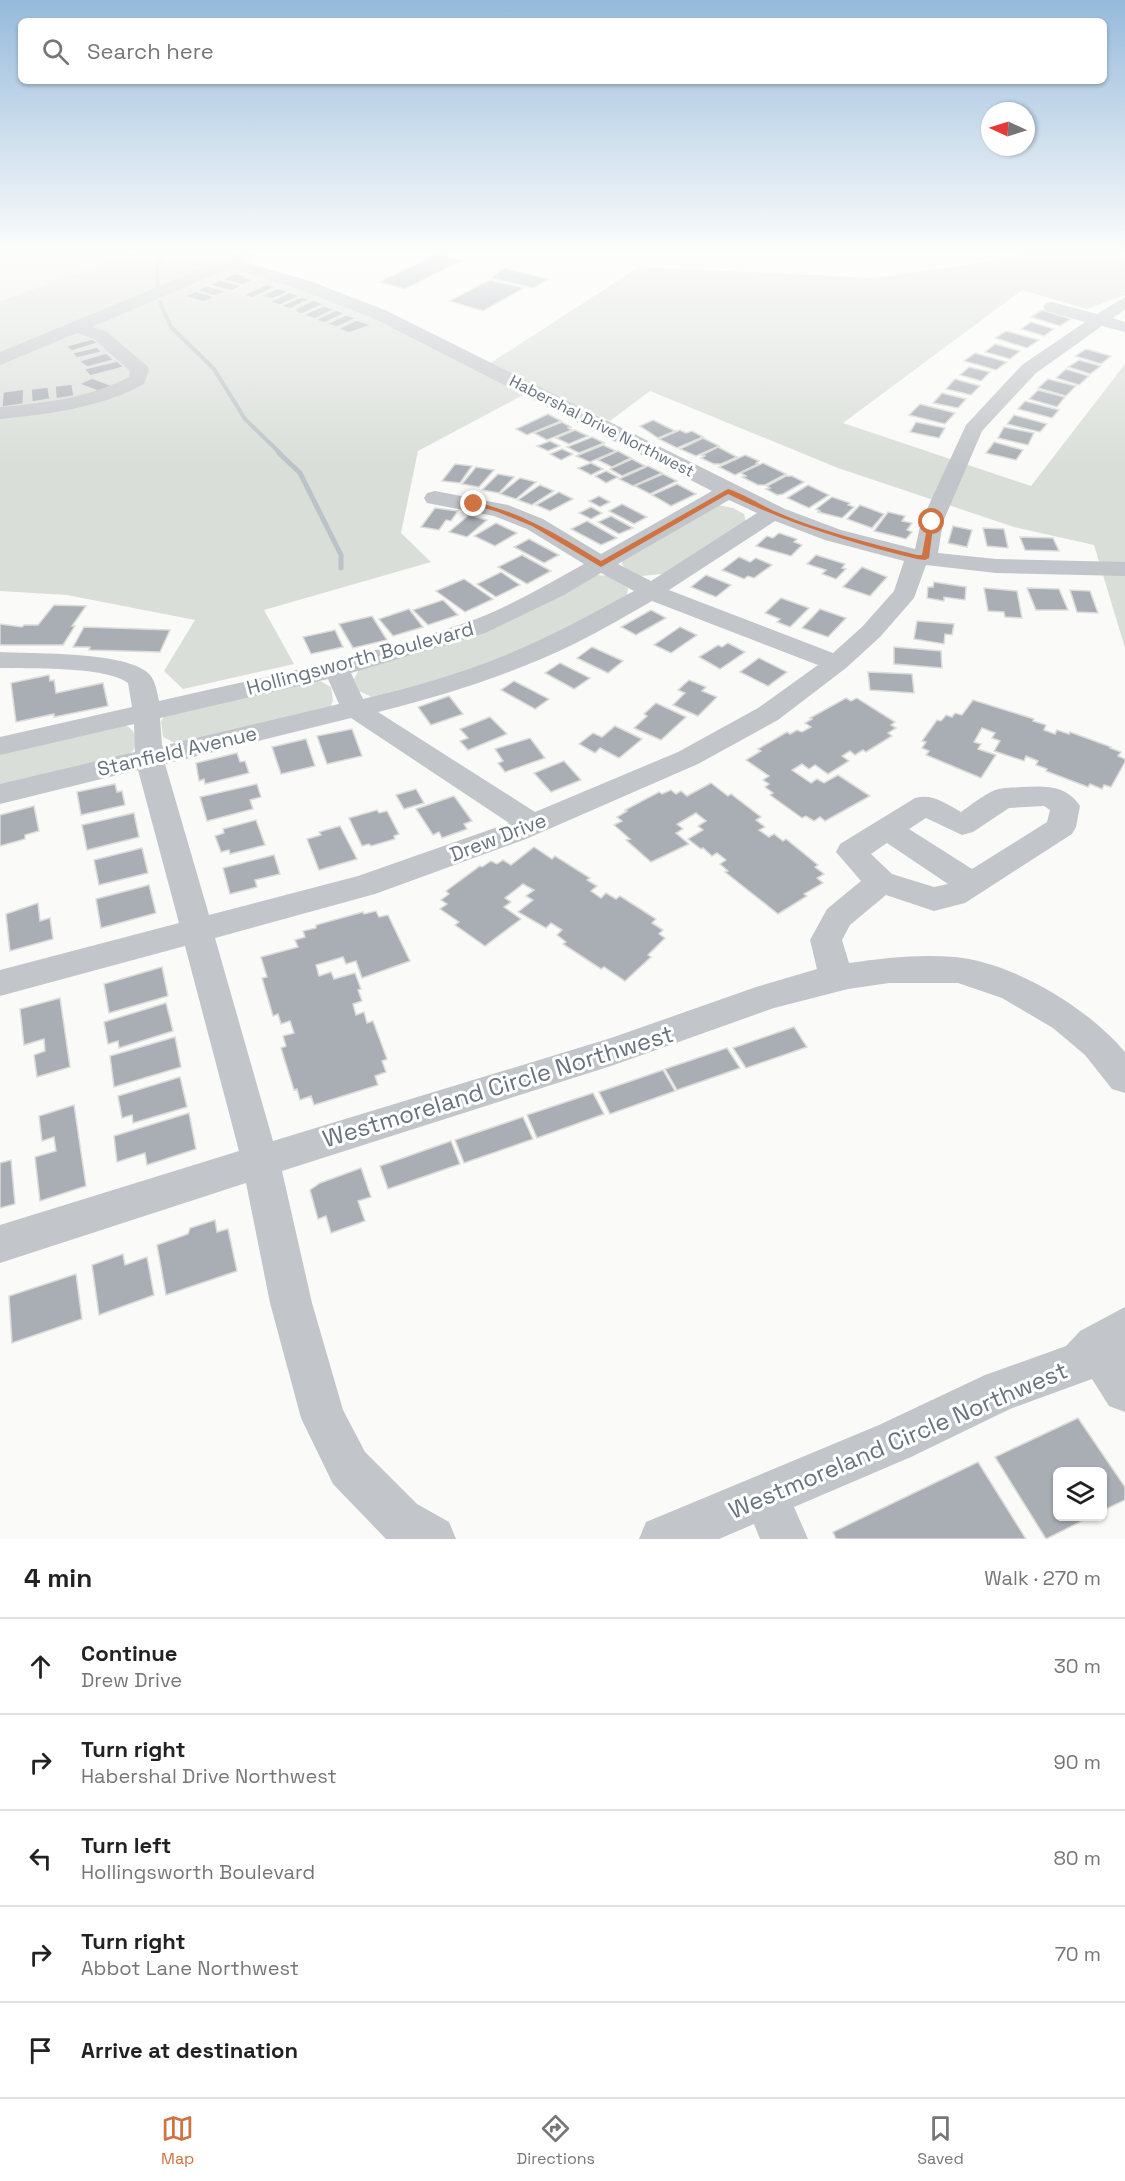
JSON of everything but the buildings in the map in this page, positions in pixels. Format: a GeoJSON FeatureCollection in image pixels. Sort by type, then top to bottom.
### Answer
{"type":"FeatureCollection","features":[{"type":"Feature","properties":{"kind":"street"},"geometry":{"type":"LineString","coordinates":[[0,359],[86,323]]}},
{"type":"Feature","properties":{"kind":"street","name":"Habershal Drive Northwest"},"geometry":{"type":"LineString","coordinates":[[396,323],[772,513],[861,543],[921,557],[977,565],[1125,569]]}},
{"type":"Feature","properties":{"kind":"street","name":"Drew Drive"},"geometry":{"type":"LineString","coordinates":[[0,983],[364,886],[532,825],[688,758],[768,714],[837,663],[871,632],[905,593],[921,557],[932,522],[973,429],[1029,369],[1095,323]]}},
{"type":"Feature","properties":{"kind":"street"},"geometry":{"type":"LineString","coordinates":[[1109,323],[1125,327]]}},
{"type":"Feature","properties":{"kind":"street"},"geometry":{"type":"LineString","coordinates":[[0,413],[94,400],[119,391],[137,380],[140,370],[100,335],[76,327]]}},
{"type":"Feature","properties":{"kind":"street","name":"Hollingsworth Boulevard"},"geometry":{"type":"LineString","coordinates":[[0,746],[336,669],[476,628],[555,590],[728,491]]}},
{"type":"Feature","properties":{"kind":"street"},"geometry":{"type":"LineString","coordinates":[[435,498],[500,510],[535,524],[601,564],[669,600],[837,663]]}},
{"type":"Feature","properties":{"kind":"street","name":"Stanfield Avenue"},"geometry":{"type":"LineString","coordinates":[[0,794],[430,691],[512,662],[568,637],[652,591],[772,513]]}},
{"type":"Feature","properties":{"kind":"street"},"geometry":{"type":"LineString","coordinates":[[0,660],[106,665],[130,670],[140,679],[146,713],[149,757],[260,1160],[291,1303],[323,1418],[349,1468],[400,1521],[432,1539]]}},
{"type":"Feature","properties":{"kind":"street"},"geometry":{"type":"LineString","coordinates":[[336,669],[355,709],[532,825]]}},
{"type":"Feature","properties":{"kind":"street"},"geometry":{"type":"LineString","coordinates":[[1050,796],[1065,806],[1061,827],[954,895],[934,899],[881,882],[851,852],[887,829],[925,805],[962,825],[1003,798],[1050,796]]}},
{"type":"Feature","properties":{"kind":"street"},"geometry":{"type":"LineString","coordinates":[[887,829],[972,884]]}},
{"type":"Feature","properties":{"kind":"street"},"geometry":{"type":"LineString","coordinates":[[836,978],[825,940],[838,917],[881,882]]}},
{"type":"Feature","properties":{"kind":"street","name":"Westmoreland Circle Northwest"},"geometry":{"type":"LineString","coordinates":[[0,1244],[260,1160],[653,1039],[741,1006],[861,972],[906,968],[961,971],[996,983],[1046,1004],[1092,1040],[1125,1078]]}},
{"type":"Feature","properties":{"kind":"street"},"geometry":{"type":"LineString","coordinates":[[1110,1337],[1125,1390]]}},
{"type":"Feature","properties":{"kind":"street","name":"Westmoreland Circle Northwest"},"geometry":{"type":"LineString","coordinates":[[663,1539],[894,1441],[1001,1391],[1080,1362],[1110,1337]]}},
{"type":"Feature","properties":{"kind":"street"},"geometry":{"type":"LineString","coordinates":[[766,1496],[784,1539]]}},
{"type":"Feature","properties":{"kind":"shaded area"},"geometry":{"type":"Polygon","coordinates":[[[0,323],[394,323],[489,364],[553,323],[978,323],[843,423],[1031,486],[1125,364],[1125,648],[1094,545],[1014,527],[838,468],[650,391],[610,421],[538,387],[418,451],[401,533],[431,562],[264,610],[294,664],[183,689],[164,671],[195,620],[67,595],[0,591],[0,323]]]}},
{"type":"Feature","properties":{"kind":"shaded area"},"geometry":{"type":"Polygon","coordinates":[[[718,505],[733,508],[744,514],[746,522],[662,574],[641,576],[622,564],[623,558],[718,505]]]}},
{"type":"Feature","properties":{"kind":"shaded area"},"geometry":{"type":"Polygon","coordinates":[[[597,575],[610,576],[628,588],[627,596],[546,639],[456,675],[372,697],[359,691],[354,679],[359,670],[597,575]]]}},
{"type":"Feature","properties":{"kind":"shaded area"},"geometry":{"type":"Polygon","coordinates":[[[318,680],[331,687],[333,700],[331,706],[188,742],[175,743],[163,737],[161,721],[166,714],[318,680]]]}},
{"type":"Feature","properties":{"kind":"shaded area"},"geometry":{"type":"Polygon","coordinates":[[[124,725],[134,733],[136,741],[134,749],[128,755],[0,787],[0,750],[124,725]]]}},
{"type":"Feature","properties":{"kind":"waterway"},"geometry":{"type":"LineString","coordinates":[[169,323],[214,369],[245,419],[281,454]]}},
{"type":"Feature","properties":{"kind":"waterway"},"geometry":{"type":"LineString","coordinates":[[279,453],[300,473],[341,555],[341,568]]}},
{"type":"Feature","properties":{"kind":"route"},"geometry":{"type":"LineString","coordinates":[[474,504],[500,510],[535,524],[601,564],[728,491],[772,513],[811,527],[917,557],[925,558],[932,522]]}}]}
